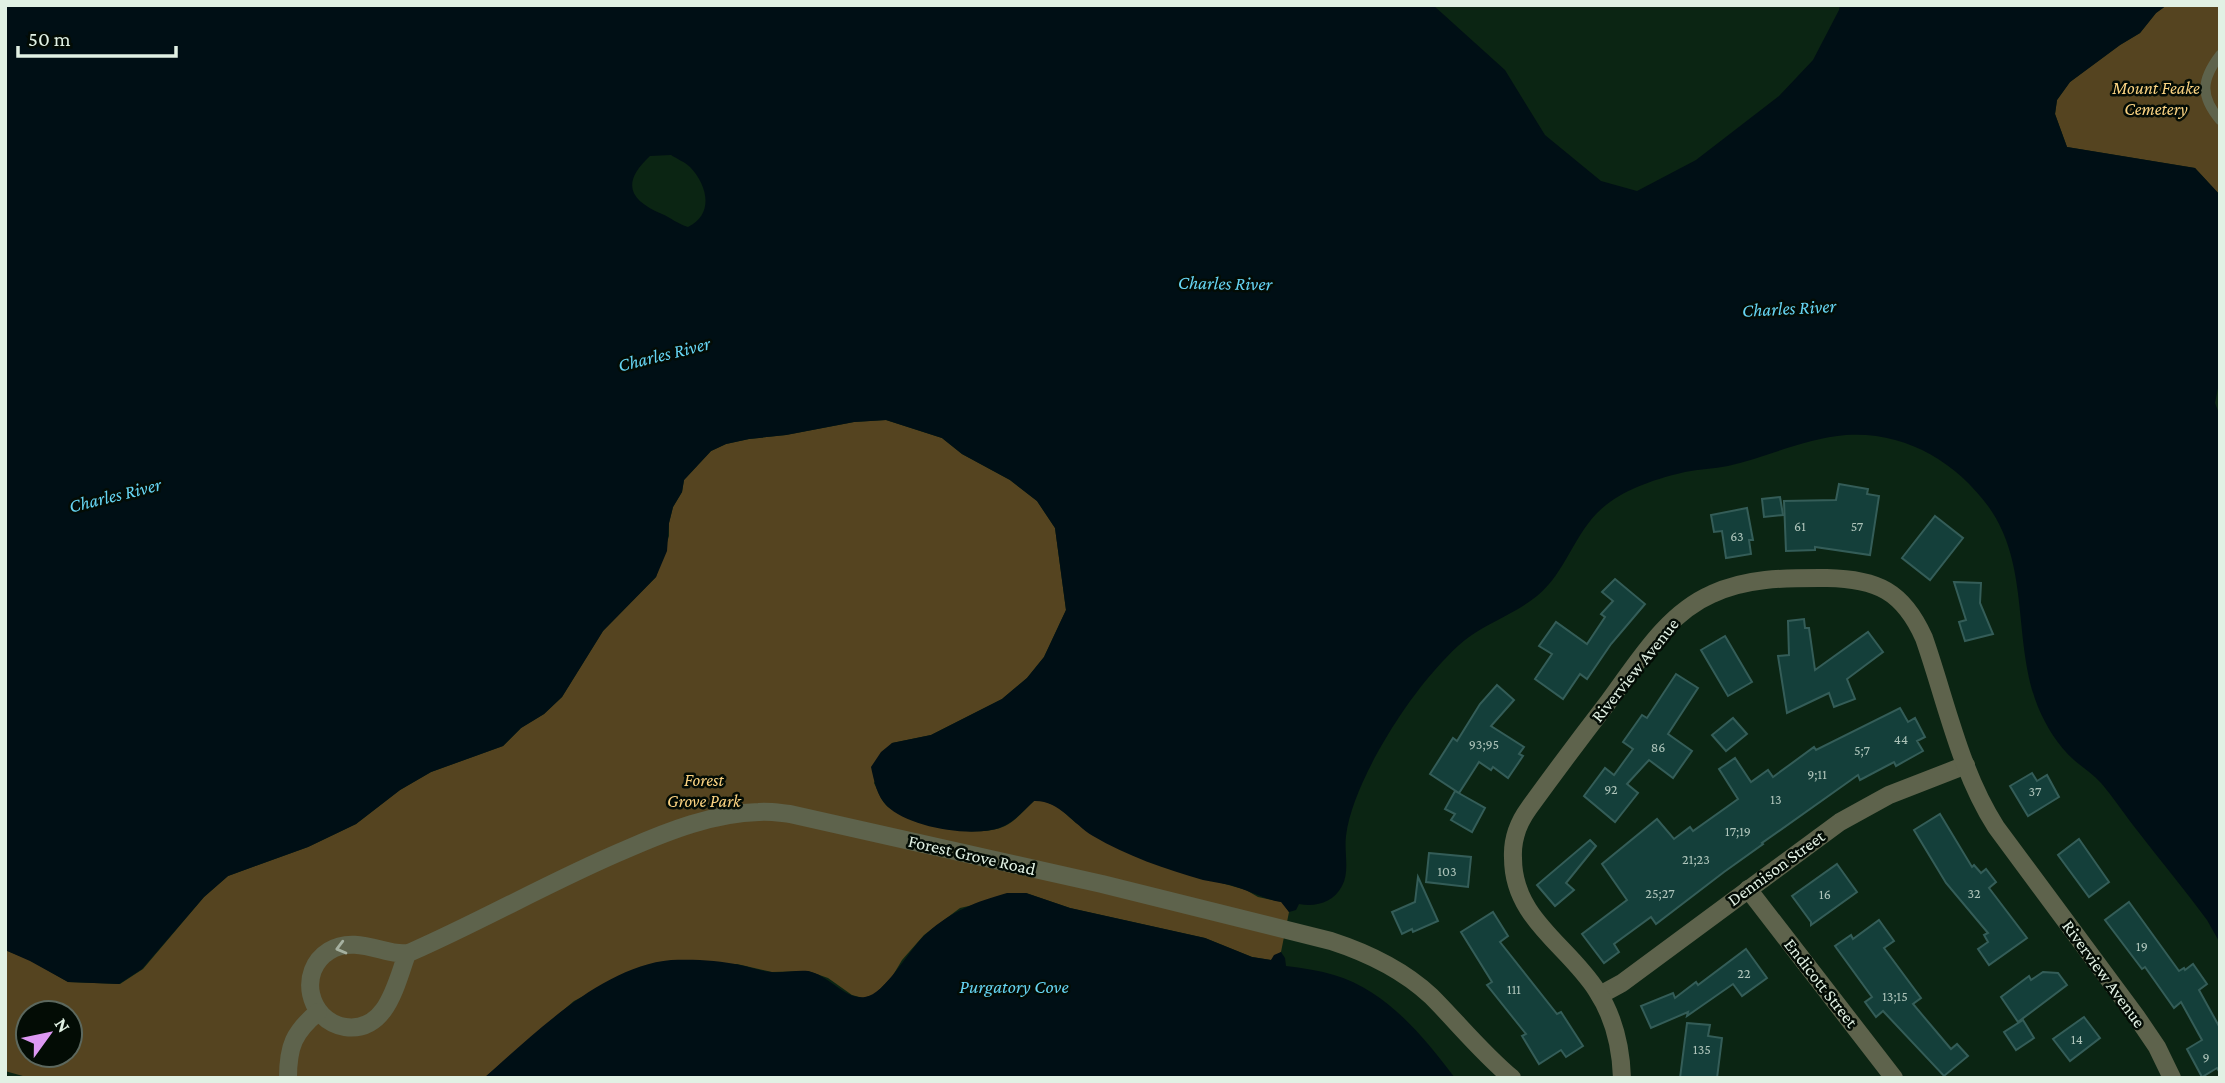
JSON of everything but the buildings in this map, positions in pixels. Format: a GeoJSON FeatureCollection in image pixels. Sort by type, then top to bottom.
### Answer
{"type":"FeatureCollection","features":[{"type":"Feature","properties":{"kind":"street","name":"Riverview Avenue"},"geometry":{"type":"LineString","coordinates":[[1622,1078],[1617,1035],[1600,995],[1587,977],[1536,923],[1524,905],[1513,873],[1516,832],[1529,808],[1648,649],[1676,618],[1692,605],[1732,586],[1775,579],[1859,580],[1887,591],[1905,607],[1919,627],[1976,793],[1996,827],[2136,1016],[2172,1078]]}},
{"type":"Feature","properties":{"kind":"street","name":"Dennison Street"},"geometry":{"type":"LineString","coordinates":[[1600,995],[1622,982],[1826,831],[1856,812],[1889,795],[1966,765]]}},
{"type":"Feature","properties":{"kind":"street","name":"Forest Grove Road"},"geometry":{"type":"LineString","coordinates":[[407,954],[572,872],[651,838],[705,820],[758,812],[790,814],[1102,884],[1354,949],[1393,968],[1429,995],[1512,1078]]}},
{"type":"Feature","properties":{"kind":"street","name":"Endicott Street"},"geometry":{"type":"LineString","coordinates":[[1748,888],[1894,1078]]}},
{"type":"Feature","properties":{"kind":"street"},"geometry":{"type":"LineString","coordinates":[[342,945],[352,945],[407,954],[386,1008],[374,1021],[345,1027],[329,1021],[318,1012],[312,998],[310,978],[315,965],[326,952],[342,945]]}},
{"type":"Feature","properties":{"kind":"street"},"geometry":{"type":"LineString","coordinates":[[288,1078],[287,1062],[294,1037],[318,1012]]}},
{"type":"Feature","properties":{"kind":"lane"},"geometry":{"type":"LineString","coordinates":[[2220,55],[2208,71],[2205,89],[2208,106],[2220,120]]}},
{"type":"Feature","properties":{"kind":"green space","name":"Mount Feake Cemetery"},"geometry":{"type":"Polygon","coordinates":[[[2167,5],[2220,5],[2220,195],[2195,168],[2067,147],[2055,114],[2057,100],[2070,82],[2140,33],[2156,13],[2167,5]]]}},
{"type":"Feature","properties":{"kind":"green space","name":"Forest Grove Park"},"geometry":{"type":"Polygon","coordinates":[[[886,420],[942,438],[962,454],[1010,480],[1037,501],[1055,528],[1066,610],[1044,657],[1027,678],[1002,699],[931,735],[892,743],[874,783],[883,802],[899,813],[929,824],[962,831],[978,831],[1005,826],[1034,801],[1044,801],[1058,807],[1076,823],[1162,866],[1246,890],[1258,897],[1282,902],[1289,912],[1281,952],[1271,960],[1252,957],[1205,938],[1070,908],[1026,893],[960,908],[924,935],[902,960],[892,977],[874,995],[863,998],[852,995],[828,978],[808,971],[772,972],[737,964],[636,969],[574,1001],[484,1078],[30,1078],[5,1071],[5,950],[30,960],[68,982],[120,984],[143,969],[204,897],[228,876],[308,847],[356,824],[400,790],[431,772],[503,746],[521,728],[544,714],[562,697],[603,631],[656,577],[669,536],[673,507],[682,492],[684,480],[711,451],[726,444],[854,422],[886,420]]]}},
{"type":"Feature","properties":{"kind":"water","name":"Charles River"},"geometry":{"type":"Polygon","coordinates":[[[5,5],[1433,5],[1505,70],[1545,135],[1601,181],[1637,191],[1696,160],[1779,96],[1813,60],[1840,5],[2167,5],[2156,13],[2140,33],[2070,82],[2057,100],[2055,114],[2067,147],[2195,168],[2220,195],[2220,378],[2215,403],[2220,416],[2220,943],[2207,920],[2106,789],[2063,748],[2045,721],[2030,682],[2010,553],[1988,506],[1960,475],[1926,452],[1888,438],[1867,435],[1816,440],[1728,466],[1675,474],[1633,489],[1606,505],[1586,526],[1547,586],[1529,602],[1458,646],[1428,678],[1403,711],[1366,774],[1346,836],[1344,880],[1338,892],[1324,903],[1299,904],[1296,910],[1289,912],[1281,902],[1230,885],[1160,867],[1093,836],[1058,808],[1043,802],[1034,801],[1010,823],[994,829],[962,831],[927,826],[911,820],[887,806],[878,793],[871,767],[881,752],[892,743],[931,735],[1002,699],[1027,678],[1044,657],[1066,610],[1055,528],[1037,501],[1010,480],[962,454],[942,438],[886,420],[854,422],[749,439],[726,444],[711,451],[684,480],[669,523],[667,551],[656,577],[603,631],[562,697],[544,714],[521,728],[503,746],[431,772],[400,790],[356,824],[308,847],[228,876],[204,897],[142,969],[119,984],[68,982],[5,950],[5,5]],[[671,155],[650,156],[635,174],[633,190],[642,203],[688,227],[702,215],[706,199],[696,174],[671,155]]]}},
{"type":"Feature","properties":{"kind":"water","name":"Purgatory Cove"},"geometry":{"type":"Polygon","coordinates":[[[1007,893],[1026,893],[1070,908],[1205,938],[1252,957],[1271,960],[1281,952],[1286,966],[1334,975],[1353,982],[1387,1003],[1430,1046],[1455,1078],[484,1078],[570,1005],[595,988],[645,965],[671,960],[697,960],[732,963],[771,972],[808,971],[816,973],[851,995],[865,997],[873,994],[889,980],[920,940],[936,925],[964,908],[1007,893]]]}}]}
